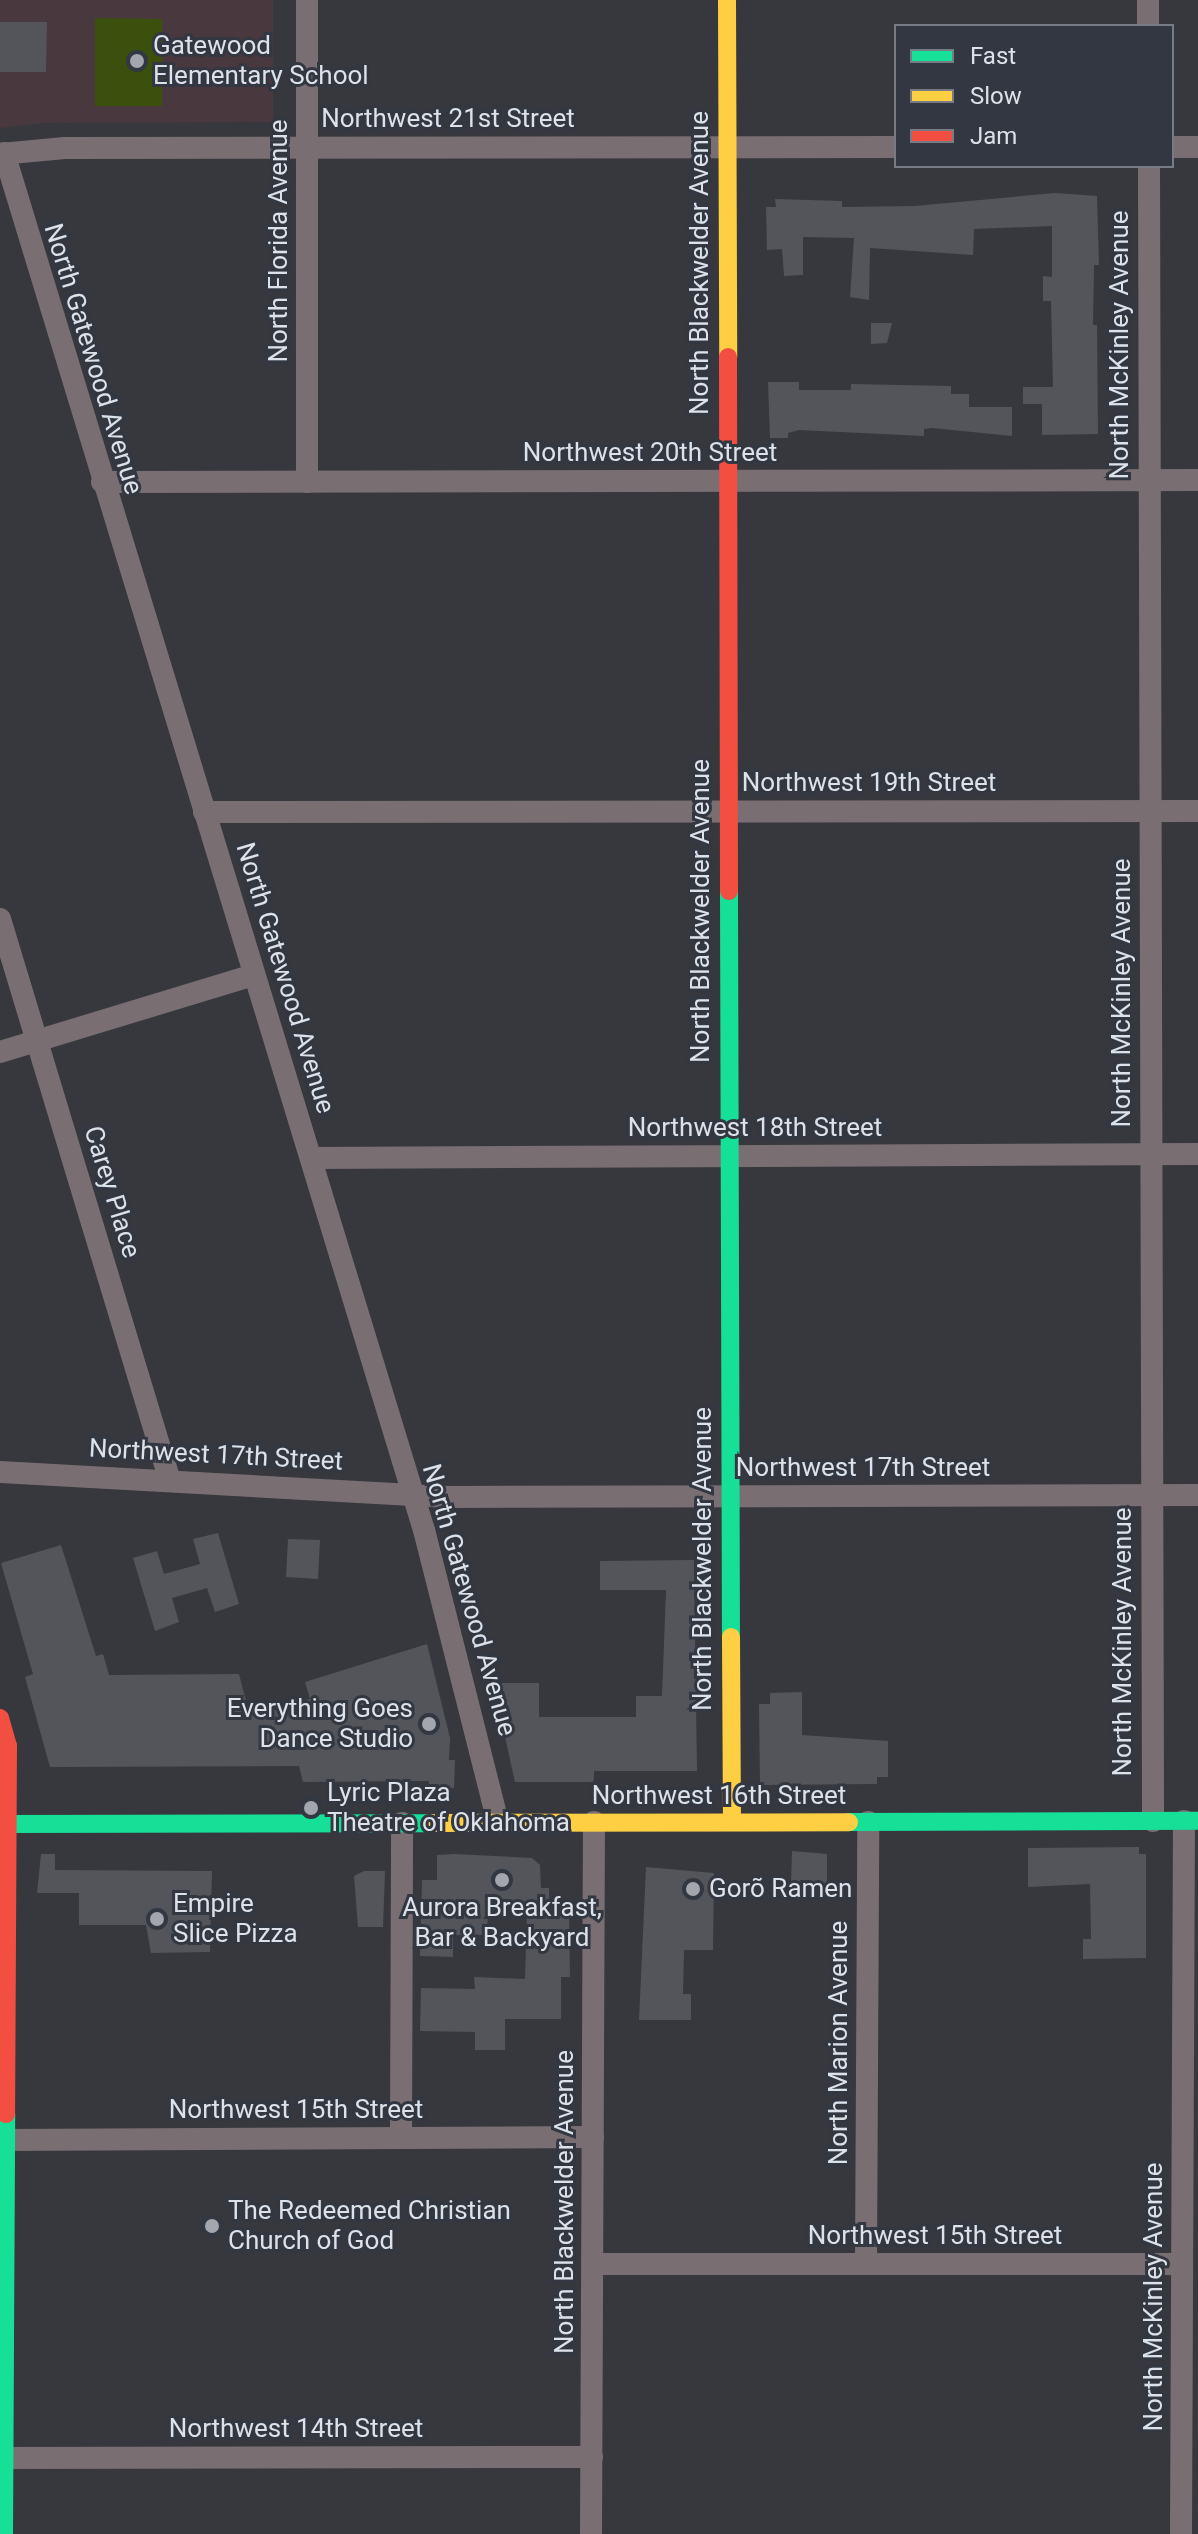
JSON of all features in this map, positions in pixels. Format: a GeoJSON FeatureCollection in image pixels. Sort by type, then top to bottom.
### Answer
{"type":"FeatureCollection","features":[{"type":"Feature","properties":{"kind":"street","name":"North Florida Avenue"},"geometry":{"type":"LineString","coordinates":[[307,0],[307,482]]}},
{"type":"Feature","properties":{"kind":"street","name":"North Blackwelder Avenue"},"geometry":{"type":"LineString","coordinates":[[727,0],[732,1822]]}},
{"type":"Feature","properties":{"kind":"street"},"geometry":{"type":"LineString","coordinates":[[1148,0],[1148,24]]}},
{"type":"Feature","properties":{"kind":"street","name":"Northwest 21st Street"},"geometry":{"type":"LineString","coordinates":[[2,154],[31,149],[894,147]]}},
{"type":"Feature","properties":{"kind":"street"},"geometry":{"type":"LineString","coordinates":[[1174,147],[1198,147]]}},
{"type":"Feature","properties":{"kind":"street","name":"North Gatewood Avenue"},"geometry":{"type":"LineString","coordinates":[[2,154],[312,1158],[412,1493],[462,1666],[498,1823]]}},
{"type":"Feature","properties":{"kind":"street","name":"North McKinley Avenue"},"geometry":{"type":"LineString","coordinates":[[1149,168],[1153,1821]]}},
{"type":"Feature","properties":{"kind":"street","name":"Northwest 20th Street"},"geometry":{"type":"LineString","coordinates":[[102,482],[1198,480]]}},
{"type":"Feature","properties":{"kind":"street","name":"Northwest 19th Street"},"geometry":{"type":"LineString","coordinates":[[204,812],[1198,811]]}},
{"type":"Feature","properties":{"kind":"street","name":"Carey Place"},"geometry":{"type":"LineString","coordinates":[[0,919],[170,1481]]}},
{"type":"Feature","properties":{"kind":"street"},"geometry":{"type":"LineString","coordinates":[[0,1052],[253,975]]}},
{"type":"Feature","properties":{"kind":"street","name":"Northwest 18th Street"},"geometry":{"type":"LineString","coordinates":[[312,1158],[1198,1154]]}},
{"type":"Feature","properties":{"kind":"street","name":"Northwest 17th Street"},"geometry":{"type":"LineString","coordinates":[[0,1472],[412,1493],[1198,1495]]}},
{"type":"Feature","properties":{"kind":"street"},"geometry":{"type":"LineString","coordinates":[[0,1718],[8,1746],[4,1824],[4,2534]]}},
{"type":"Feature","properties":{"kind":"street","name":"North McKinley Avenue"},"geometry":{"type":"LineString","coordinates":[[1181,2534],[1182,2264],[1190,2223],[1191,1821]]}},
{"type":"Feature","properties":{"kind":"street","name":"Northwest 16th Street"},"geometry":{"type":"LineString","coordinates":[[4,1824],[1191,1821]]}},
{"type":"Feature","properties":{"kind":"street","name":"North Blackwelder Avenue"},"geometry":{"type":"LineString","coordinates":[[591,2534],[594,1822]]}},
{"type":"Feature","properties":{"kind":"street","name":"North Marion Avenue"},"geometry":{"type":"LineString","coordinates":[[866,2263],[868,1822]]}},
{"type":"Feature","properties":{"kind":"street"},"geometry":{"type":"LineString","coordinates":[[401,2137],[402,1823]]}},
{"type":"Feature","properties":{"kind":"street","name":"Northwest 15th Street"},"geometry":{"type":"LineString","coordinates":[[3,2140],[593,2137]]}},
{"type":"Feature","properties":{"kind":"street","name":"Northwest 15th Street"},"geometry":{"type":"LineString","coordinates":[[593,2264],[1182,2264]]}},
{"type":"Feature","properties":{"kind":"street","name":"Northwest 14th Street"},"geometry":{"type":"LineString","coordinates":[[2,2458],[592,2457]]}},
{"type":"Feature","properties":{"kind":"shaded area","name":"Gatewood Elementary School"},"geometry":{"type":"Polygon","coordinates":[[[0,0],[273,0],[273,122],[44,123],[0,128],[0,0]]]}},
{"type":"Feature","properties":{"kind":"green space"},"geometry":{"type":"Polygon","coordinates":[[[95,18],[162,19],[162,106],[95,106],[95,18]]]}},
{"type":"Feature","properties":{"kind":"building"},"geometry":{"type":"Polygon","coordinates":[[[0,22],[47,22],[46,72],[0,72],[0,22]]]}},
{"type":"Feature","properties":{"kind":"building"},"geometry":{"type":"Polygon","coordinates":[[[1055,193],[1097,196],[1099,265],[1094,265],[1093,325],[1097,325],[1098,434],[1042,435],[1042,404],[1023,404],[1023,387],[1053,387],[1051,301],[1043,301],[1043,276],[1052,277],[1052,226],[974,229],[973,255],[870,248],[869,300],[850,297],[854,238],[803,237],[803,275],[784,276],[782,249],[767,250],[766,207],[776,207],[775,199],[842,201],[842,207],[915,206],[1055,193]]]}},
{"type":"Feature","properties":{"kind":"building"},"geometry":{"type":"Polygon","coordinates":[[[871,323],[892,323],[887,343],[871,344],[871,323]]]}},
{"type":"Feature","properties":{"kind":"building"},"geometry":{"type":"Polygon","coordinates":[[[768,382],[799,382],[799,390],[851,390],[851,384],[951,386],[951,394],[969,394],[969,407],[1012,407],[1012,436],[932,428],[924,429],[924,436],[799,430],[788,433],[788,438],[770,438],[768,382]]]}},
{"type":"Feature","properties":{"kind":"building"},"geometry":{"type":"Polygon","coordinates":[[[218,1533],[239,1604],[215,1612],[207,1588],[172,1598],[179,1622],[155,1631],[133,1558],[157,1551],[164,1574],[200,1564],[193,1539],[218,1533]]]}},
{"type":"Feature","properties":{"kind":"building"},"geometry":{"type":"Polygon","coordinates":[[[288,1539],[320,1540],[318,1579],[286,1577],[288,1539]]]}},
{"type":"Feature","properties":{"kind":"building"},"geometry":{"type":"Polygon","coordinates":[[[61,1545],[96,1656],[103,1654],[109,1675],[239,1674],[248,1709],[285,1710],[284,1704],[310,1699],[305,1682],[427,1644],[450,1738],[449,1760],[455,1760],[454,1788],[429,1788],[429,1781],[303,1782],[299,1766],[50,1767],[25,1677],[33,1674],[1,1563],[61,1545]]]}},
{"type":"Feature","properties":{"kind":"building"},"geometry":{"type":"Polygon","coordinates":[[[694,1560],[697,1771],[594,1771],[594,1782],[515,1782],[493,1683],[539,1683],[539,1717],[636,1717],[636,1696],[662,1696],[666,1590],[600,1590],[600,1561],[694,1560]]]}},
{"type":"Feature","properties":{"kind":"building"},"geometry":{"type":"Polygon","coordinates":[[[802,1692],[802,1735],[888,1741],[888,1777],[877,1777],[877,1784],[760,1785],[759,1704],[770,1704],[770,1693],[802,1692]]]}},
{"type":"Feature","properties":{"kind":"building"},"geometry":{"type":"Polygon","coordinates":[[[1139,1847],[1139,1854],[1146,1854],[1146,1958],[1083,1959],[1083,1939],[1091,1939],[1090,1884],[1028,1887],[1028,1848],[1139,1847]]]}},
{"type":"Feature","properties":{"kind":"building"},"geometry":{"type":"Polygon","coordinates":[[[792,1851],[827,1854],[827,1884],[791,1884],[792,1851]]]}},
{"type":"Feature","properties":{"kind":"building"},"geometry":{"type":"Polygon","coordinates":[[[41,1854],[55,1854],[55,1870],[212,1871],[210,1952],[151,1953],[146,1925],[79,1925],[79,1893],[37,1893],[41,1854]]]}},
{"type":"Feature","properties":{"kind":"building"},"geometry":{"type":"Polygon","coordinates":[[[437,1855],[532,1858],[540,1865],[541,1888],[549,1888],[549,1913],[569,1912],[570,1977],[561,1977],[561,2019],[505,2019],[505,2050],[475,2050],[475,2032],[420,2031],[421,1988],[475,1989],[474,1977],[525,1979],[527,1906],[488,1908],[487,1935],[453,1935],[453,1957],[420,1956],[422,1880],[437,1880],[437,1855]]]}},
{"type":"Feature","properties":{"kind":"building"},"geometry":{"type":"Polygon","coordinates":[[[646,1867],[714,1873],[713,1950],[684,1950],[683,1994],[691,1994],[691,2020],[639,2020],[646,1867]]]}},
{"type":"Feature","properties":{"kind":"building"},"geometry":{"type":"Polygon","coordinates":[[[364,1871],[385,1871],[383,1927],[358,1927],[354,1876],[364,1871]]]}},
{"type":"Feature","properties":{"kind":"traffic: fast"},"geometry":{"type":"LineString","coordinates":[[729,891],[731,1637]]}},
{"type":"Feature","properties":{"kind":"traffic: fast"},"geometry":{"type":"LineString","coordinates":[[849,1822],[1198,1821]]}},
{"type":"Feature","properties":{"kind":"traffic: fast"},"geometry":{"type":"LineString","coordinates":[[0,1824],[431,1823]]}},
{"type":"Feature","properties":{"kind":"traffic: fast"},"geometry":{"type":"LineString","coordinates":[[4,2534],[6,2114]]}},
{"type":"Feature","properties":{"kind":"traffic: slow"},"geometry":{"type":"LineString","coordinates":[[727,0],[728,357]]}},
{"type":"Feature","properties":{"kind":"traffic: slow"},"geometry":{"type":"LineString","coordinates":[[731,1637],[732,1822]]}},
{"type":"Feature","properties":{"kind":"traffic: slow"},"geometry":{"type":"LineString","coordinates":[[431,1823],[849,1822]]}},
{"type":"Feature","properties":{"kind":"traffic: jam"},"geometry":{"type":"LineString","coordinates":[[728,357],[729,891]]}},
{"type":"Feature","properties":{"kind":"traffic: jam"},"geometry":{"type":"LineString","coordinates":[[0,1718],[8,1746],[6,2114]]}},
{"type":"Feature","properties":{"kind":"place","name":"Gatewood Elementary School"},"geometry":{"type":"Point","coordinates":[137,61]}},
{"type":"Feature","properties":{"kind":"place","name":"Everything Goes Dance Studio"},"geometry":{"type":"Point","coordinates":[429,1724]}},
{"type":"Feature","properties":{"kind":"place","name":"Lyric Plaza Theatre of Oklahoma"},"geometry":{"type":"Point","coordinates":[311,1808]}},
{"type":"Feature","properties":{"kind":"place","name":"Aurora Breakfast, Bar & Backyard"},"geometry":{"type":"Point","coordinates":[502,1880]}},
{"type":"Feature","properties":{"kind":"place","name":"Gorõ Ramen"},"geometry":{"type":"Point","coordinates":[693,1889]}},
{"type":"Feature","properties":{"kind":"place","name":"Empire Slice Pizza"},"geometry":{"type":"Point","coordinates":[157,1919]}},
{"type":"Feature","properties":{"kind":"place","name":"The Redeemed Christian Church of God"},"geometry":{"type":"Point","coordinates":[212,2226]}}]}
